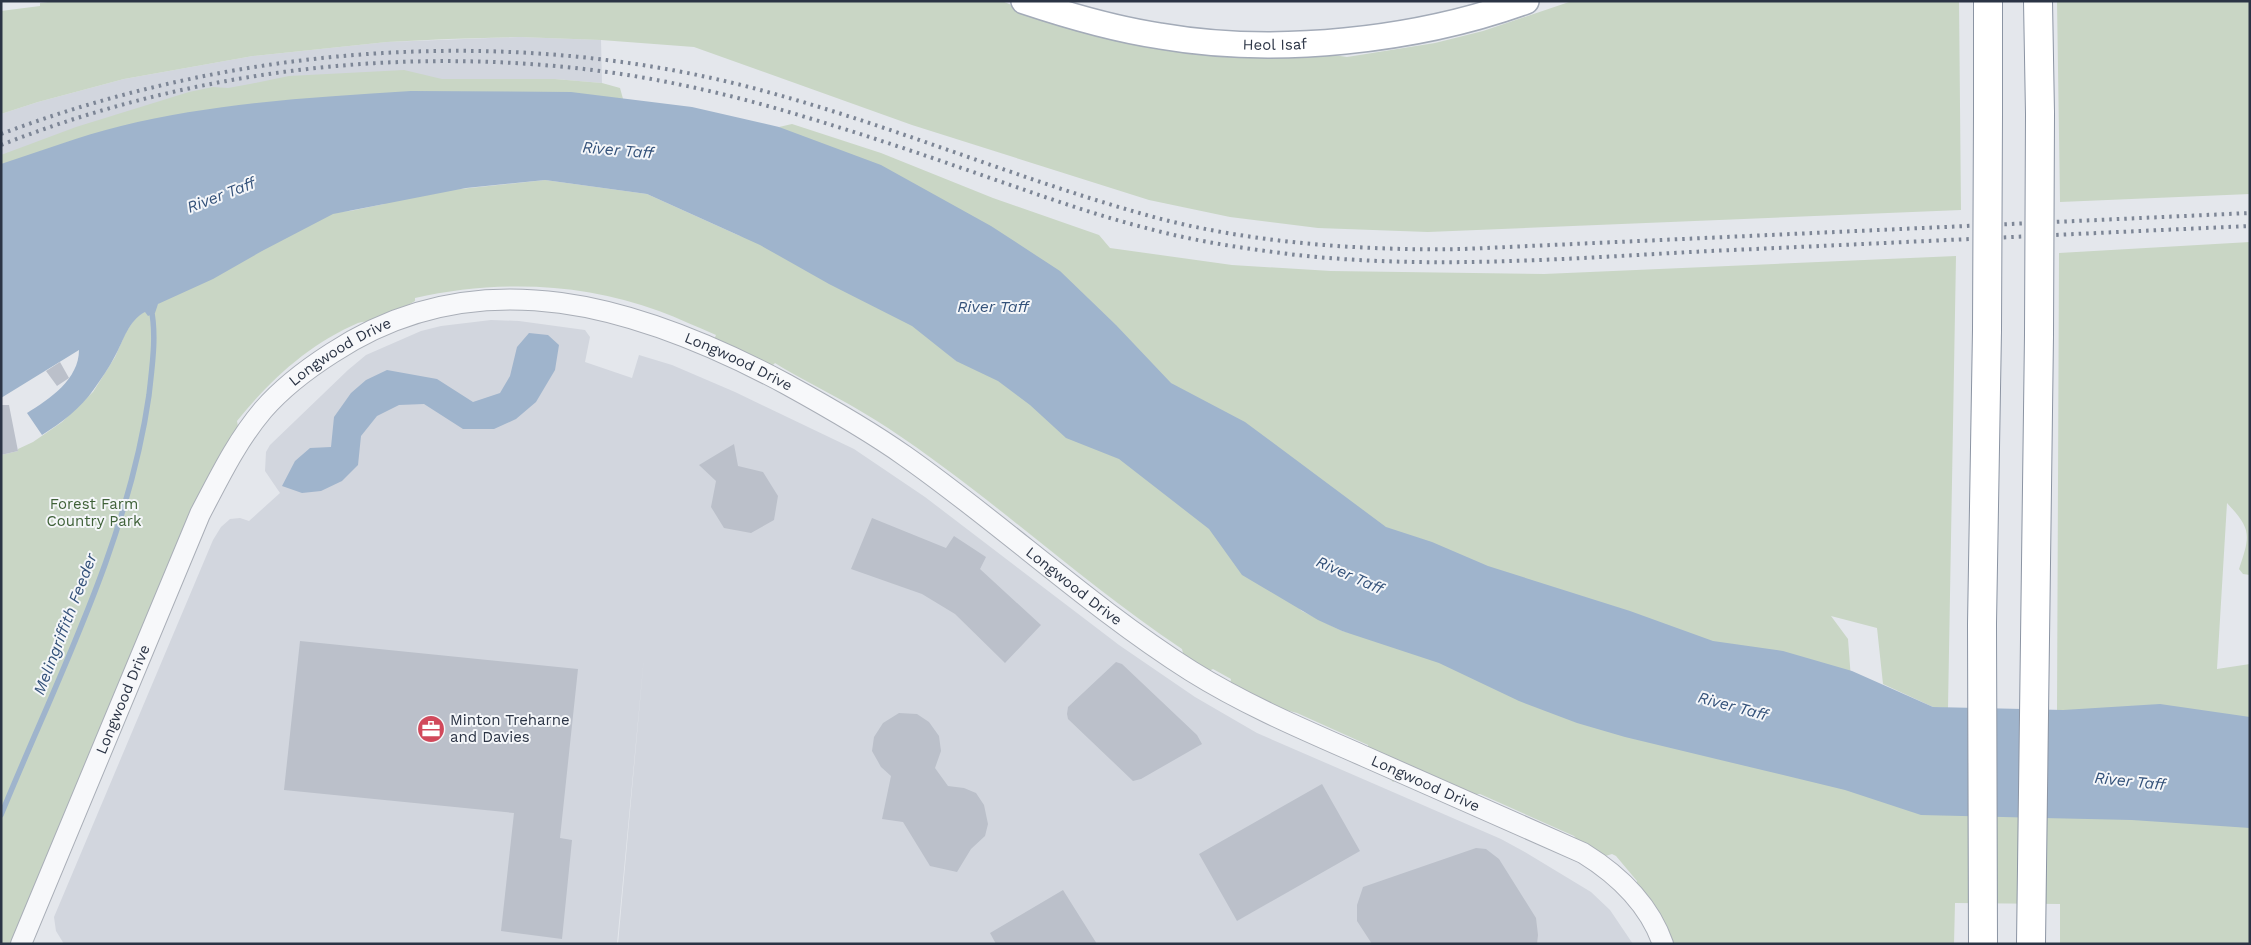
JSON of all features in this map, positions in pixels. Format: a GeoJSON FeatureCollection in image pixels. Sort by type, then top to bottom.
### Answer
{"type":"FeatureCollection","features":[{"type":"Feature","properties":{"kind":"highway"},"geometry":{"type":"LineString","coordinates":[[1982,944],[1982,624],[1987,330],[1988,1]]}},
{"type":"Feature","properties":{"kind":"highway"},"geometry":{"type":"LineString","coordinates":[[2031,944],[2039,335],[2040,114],[2038,1]]}},
{"type":"Feature","properties":{"kind":"main road","name":"Heol Isaf"},"geometry":{"type":"LineString","coordinates":[[1024,1],[1074,18],[1161,37],[1234,43],[1276,44],[1339,41],[1393,34],[1454,22],[1526,1]]}},
{"type":"Feature","properties":{"kind":"street","name":"Longwood Drive"},"geometry":{"type":"LineString","coordinates":[[20,944],[200,514],[228,459],[255,420],[283,389],[312,367],[344,345],[391,321],[422,310],[446,305],[525,300],[581,305],[654,325],[724,353],[813,399],[905,456],[1152,646],[1216,686],[1277,718],[1582,853],[1605,866],[1643,907],[1663,944]]}},
{"type":"Feature","properties":{"kind":"shaded area"},"geometry":{"type":"Polygon","coordinates":[[[519,37],[601,40],[602,83],[555,79],[442,79],[1,158],[1,114],[124,79],[253,56],[387,42],[519,37]]]}},
{"type":"Feature","properties":{"kind":"shaded area"},"geometry":{"type":"Polygon","coordinates":[[[491,320],[519,321],[585,330],[590,337],[585,362],[632,378],[639,355],[672,365],[735,392],[854,449],[925,497],[1119,645],[1195,697],[1257,733],[1501,839],[1523,851],[1591,892],[1610,910],[1633,944],[618,944],[644,657],[617,944],[64,944],[56,931],[54,917],[213,540],[221,527],[230,519],[240,518],[249,521],[280,493],[265,471],[266,452],[270,445],[366,355],[421,331],[441,326],[491,320]]]}},
{"type":"Feature","properties":{"kind":"green space"},"geometry":{"type":"Polygon","coordinates":[[[55,1],[1002,1],[1021,9],[1347,57],[1435,43],[1483,31],[1572,1],[1959,1],[1961,210],[1428,232],[1318,228],[1230,217],[1149,200],[912,125],[694,47],[601,40],[519,37],[448,39],[387,42],[253,56],[124,79],[1,114],[1,11],[40,6],[40,3],[55,1]]]}},
{"type":"Feature","properties":{"kind":"green space"},"geometry":{"type":"Polygon","coordinates":[[[2057,1],[2250,1],[2250,194],[2060,202],[2057,1]]]}},
{"type":"Feature","properties":{"kind":"green space"},"geometry":{"type":"Polygon","coordinates":[[[404,70],[442,79],[555,79],[602,83],[620,88],[625,106],[1,172],[1,155],[76,127],[189,92],[213,87],[228,88],[289,76],[404,70]]]}},
{"type":"Feature","properties":{"kind":"green space"},"geometry":{"type":"Polygon","coordinates":[[[792,124],[881,153],[993,198],[1099,235],[1110,248],[1232,265],[1331,271],[1544,274],[1956,256],[1948,708],[1933,707],[1883,684],[1877,628],[1831,616],[1848,639],[1851,679],[1835,683],[1400,546],[779,127],[792,124]]]}},
{"type":"Feature","properties":{"kind":"green space","name":"Forest Farm Country Park"},"geometry":{"type":"Polygon","coordinates":[[[545,180],[647,194],[740,236],[755,238],[896,309],[956,361],[969,359],[1103,444],[1188,502],[1302,611],[1342,631],[2077,806],[2250,826],[2250,944],[2060,944],[2060,904],[1955,903],[1954,944],[1674,944],[1653,907],[1636,887],[1637,881],[1616,856],[1612,854],[1599,858],[1585,849],[1574,836],[1480,794],[1466,794],[1409,771],[1393,782],[1369,754],[1368,745],[1297,713],[1271,706],[1230,685],[1231,679],[1213,669],[1206,672],[1184,657],[1182,649],[1144,623],[926,454],[850,405],[775,363],[773,365],[761,363],[714,340],[716,335],[630,301],[569,289],[507,287],[476,288],[415,298],[415,301],[389,314],[373,321],[358,323],[323,341],[292,364],[263,391],[237,421],[239,432],[75,793],[11,944],[1,944],[1,455],[18,451],[18,449],[33,442],[62,422],[93,392],[115,357],[126,332],[136,317],[158,304],[228,220],[350,211],[384,204],[393,192],[460,189],[545,180]]]}},
{"type":"Feature","properties":{"kind":"green space"},"geometry":{"type":"Polygon","coordinates":[[[2250,242],[2250,575],[2243,574],[2239,569],[2246,548],[2245,526],[2227,503],[2217,669],[2250,664],[2250,729],[2057,710],[2059,253],[2250,242]]]}},
{"type":"Feature","properties":{"kind":"water","name":"River Taff"},"geometry":{"type":"Polygon","coordinates":[[[411,91],[571,92],[692,107],[779,127],[881,165],[991,226],[1060,271],[1116,325],[1171,383],[1245,422],[1386,527],[1432,542],[1488,566],[1630,611],[1713,641],[1783,651],[1852,671],[1933,707],[2063,710],[2160,704],[2250,717],[2250,828],[2132,820],[1921,815],[1845,790],[1625,737],[1577,723],[1519,701],[1439,663],[1342,631],[1318,620],[1242,575],[1209,529],[1119,459],[1066,438],[1030,405],[998,381],[956,361],[912,326],[829,284],[760,245],[647,194],[545,180],[466,188],[333,214],[213,279],[158,304],[155,313],[148,316],[145,312],[139,316],[130,326],[110,365],[89,396],[70,415],[42,435],[27,413],[54,395],[69,379],[78,360],[79,350],[1,398],[1,164],[106,130],[156,118],[265,102],[411,91]]]}},
{"type":"Feature","properties":{"kind":"water"},"geometry":{"type":"Polygon","coordinates":[[[529,333],[548,335],[559,345],[555,370],[536,402],[516,419],[494,429],[463,429],[424,404],[399,405],[377,416],[361,436],[358,465],[342,481],[321,491],[302,493],[282,486],[295,461],[310,448],[331,447],[334,417],[351,393],[366,380],[387,370],[437,379],[473,402],[500,393],[510,376],[517,347],[529,333]]]}},
{"type":"Feature","properties":{"kind":"building"},"geometry":{"type":"Polygon","coordinates":[[[60,362],[69,378],[57,386],[46,371],[60,362]]]}},
{"type":"Feature","properties":{"kind":"building"},"geometry":{"type":"Polygon","coordinates":[[[1,405],[9,405],[18,451],[1,455],[1,405]]]}},
{"type":"Feature","properties":{"kind":"building"},"geometry":{"type":"Polygon","coordinates":[[[734,444],[738,466],[763,472],[778,496],[774,520],[751,533],[724,528],[711,507],[716,481],[699,465],[734,444]]]}},
{"type":"Feature","properties":{"kind":"building"},"geometry":{"type":"Polygon","coordinates":[[[872,518],[946,548],[954,536],[986,557],[980,569],[1041,625],[1005,663],[955,614],[922,594],[851,569],[872,518]]]}},
{"type":"Feature","properties":{"kind":"building","name":"Minton Treharne and Davies"},"geometry":{"type":"Polygon","coordinates":[[[300,641],[578,669],[560,838],[572,840],[562,939],[501,931],[514,813],[284,790],[300,641]]]}},
{"type":"Feature","properties":{"kind":"building"},"geometry":{"type":"Polygon","coordinates":[[[1116,662],[1122,664],[1197,735],[1202,744],[1141,779],[1133,781],[1068,719],[1067,714],[1068,707],[1116,662]]]}},
{"type":"Feature","properties":{"kind":"building"},"geometry":{"type":"Polygon","coordinates":[[[899,713],[917,714],[929,722],[939,736],[941,751],[935,768],[948,786],[964,788],[976,793],[984,805],[988,824],[985,836],[971,849],[957,872],[930,866],[903,822],[882,819],[891,776],[881,767],[872,751],[874,737],[883,723],[899,713]]]}},
{"type":"Feature","properties":{"kind":"building"},"geometry":{"type":"Polygon","coordinates":[[[1322,784],[1360,851],[1237,921],[1199,854],[1322,784]]]}},
{"type":"Feature","properties":{"kind":"building"},"geometry":{"type":"Polygon","coordinates":[[[1476,848],[1486,849],[1499,859],[1536,918],[1537,944],[1372,944],[1357,921],[1357,905],[1363,887],[1476,848]]]}},
{"type":"Feature","properties":{"kind":"building"},"geometry":{"type":"Polygon","coordinates":[[[1063,890],[1097,944],[996,944],[990,933],[1063,890]]]}},
{"type":"Feature","properties":{"kind":"waterway","name":"Melingriffith Feeder"},"geometry":{"type":"LineString","coordinates":[[1,815],[88,609],[108,557],[125,504],[139,450],[149,395],[154,340],[151,308]]}},
{"type":"Feature","properties":{"kind":"railway"},"geometry":{"type":"LineString","coordinates":[[1,134],[92,104],[186,80],[282,63],[379,53],[477,51],[574,56],[670,70],[764,91],[861,120],[1101,202],[1150,216],[1226,233],[1346,247],[1464,249],[2250,213]]}},
{"type":"Feature","properties":{"kind":"railway"},"geometry":{"type":"LineString","coordinates":[[1,145],[69,121],[138,101],[208,85],[278,73],[350,65],[422,61],[494,62],[565,67],[628,75],[720,94],[838,127],[1068,205],[1134,225],[1168,234],[1242,248],[1297,255],[1400,262],[1504,261],[2250,226]]}},
{"type":"Feature","properties":{"kind":"place","name":"Minton Treharne and Davies"},"geometry":{"type":"Point","coordinates":[431,729]}}]}
